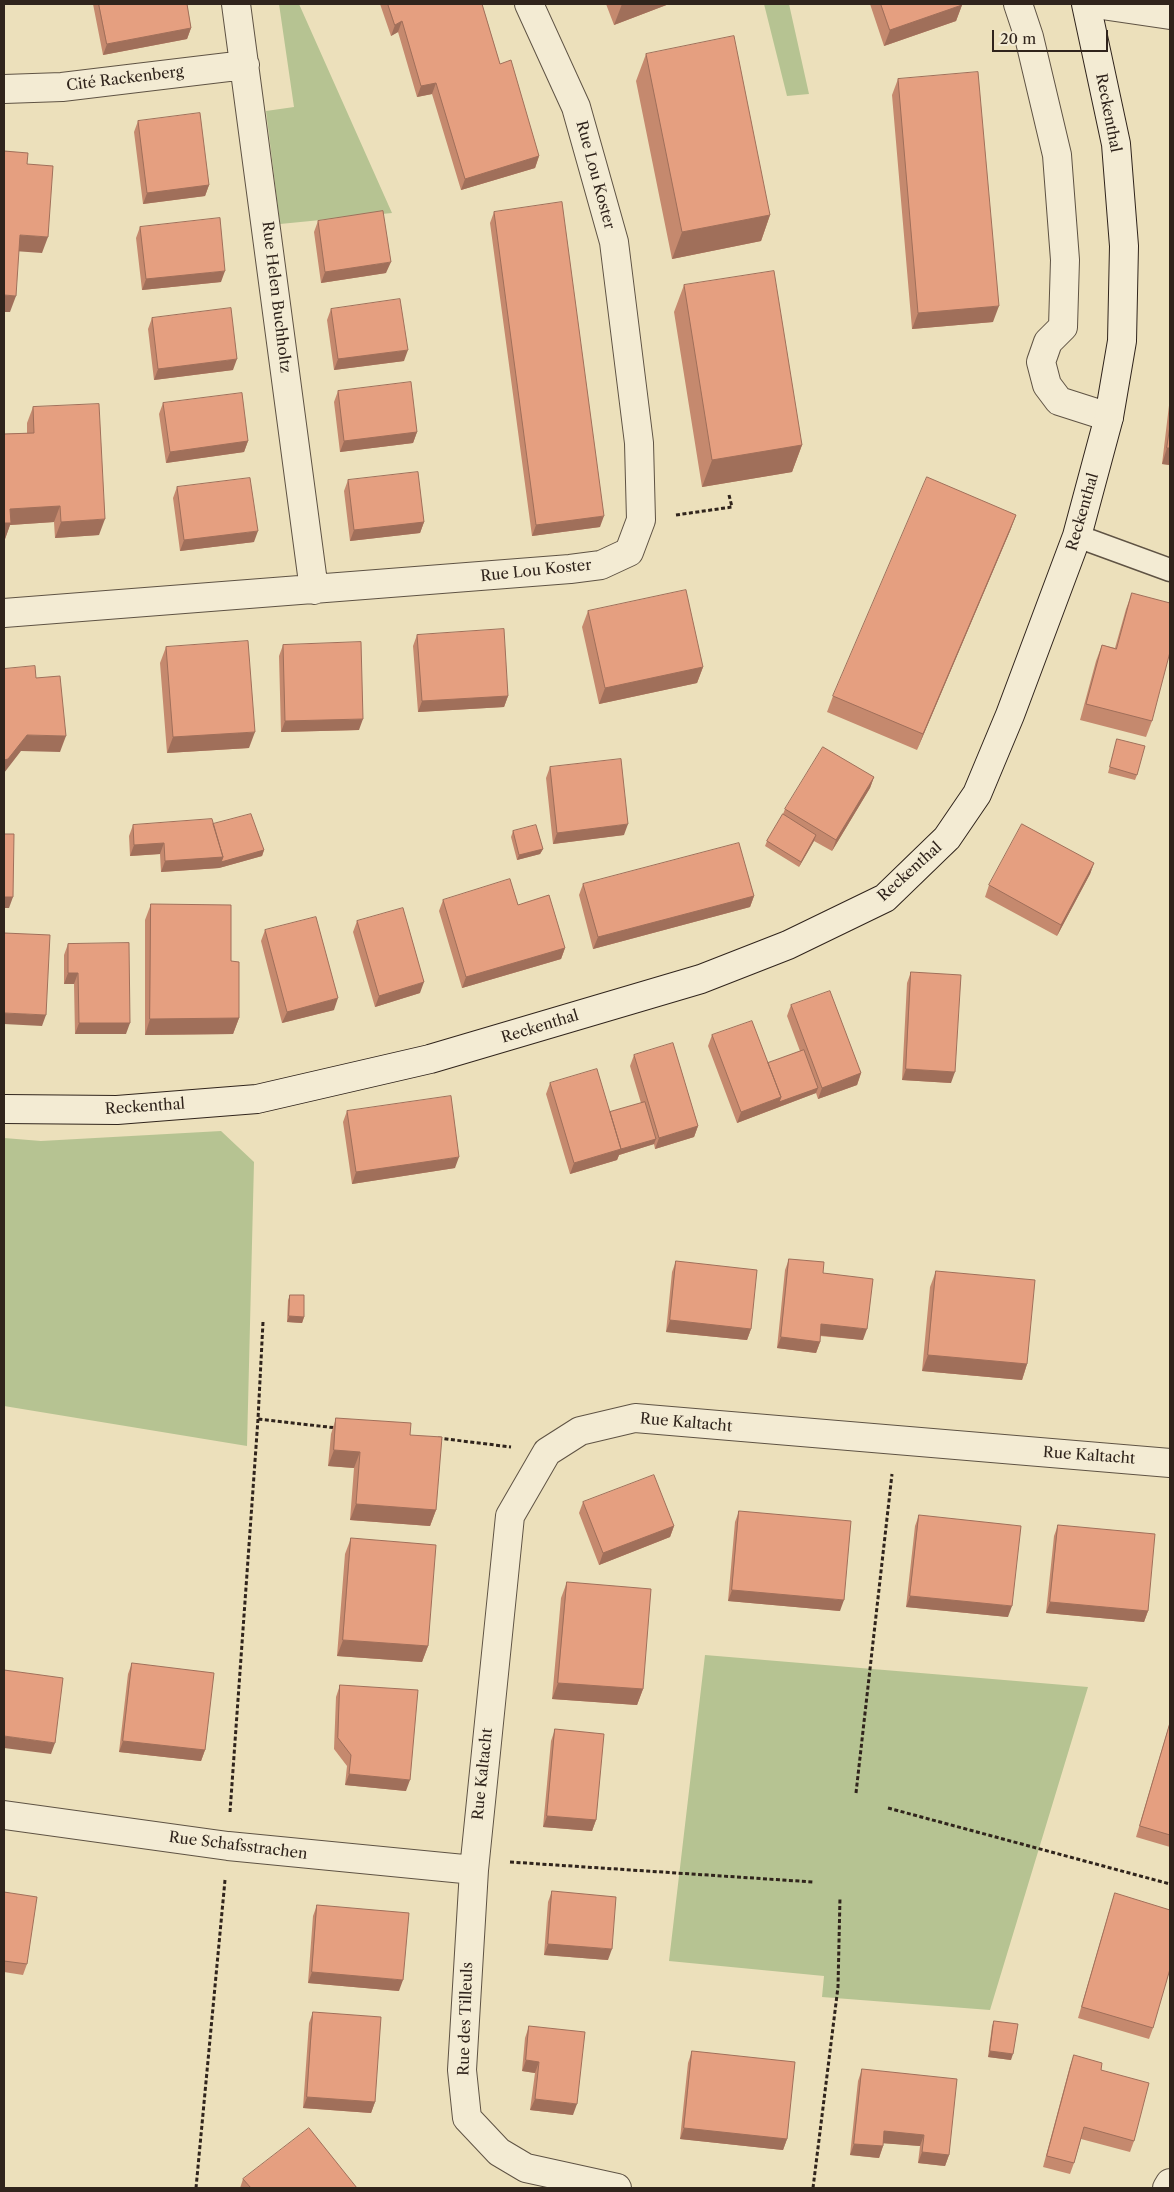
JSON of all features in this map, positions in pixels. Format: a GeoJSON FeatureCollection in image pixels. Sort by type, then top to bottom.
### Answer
{"type":"FeatureCollection","features":[{"type":"Feature","properties":{"kind":"street","name":"Rue Helen Buchholtz"},"geometry":{"type":"LineString","coordinates":[[236,4],[246,65],[314,590]]}},
{"type":"Feature","properties":{"kind":"street","name":"Rue Lou Koster"},"geometry":{"type":"LineString","coordinates":[[4,613],[570,569],[601,565],[629,552],[641,520],[640,443],[614,242],[576,107],[529,4]]}},
{"type":"Feature","properties":{"kind":"street"},"geometry":{"type":"LineString","coordinates":[[1018,4],[1029,37],[1057,155],[1066,260],[1063,327],[1048,342],[1042,362],[1047,385],[1059,401],[1109,417]]}},
{"type":"Feature","properties":{"kind":"street","name":"Reckenthal"},"geometry":{"type":"LineString","coordinates":[[4,1109],[118,1110],[258,1099],[430,1059],[701,979],[788,945],[885,898],[947,838],[977,794],[1010,715],[1077,536],[1109,417],[1122,341],[1124,246],[1116,144],[1086,4]]}},
{"type":"Feature","properties":{"kind":"street"},"geometry":{"type":"LineString","coordinates":[[1095,4],[1170,14]]}},
{"type":"Feature","properties":{"kind":"street","name":"Cité Rackenberg"},"geometry":{"type":"LineString","coordinates":[[4,89],[62,87],[246,65]]}},
{"type":"Feature","properties":{"kind":"street","name":"Rue Kaltacht"},"geometry":{"type":"LineString","coordinates":[[474,1870],[510,1516],[547,1452],[580,1431],[635,1418],[1170,1463]]}},
{"type":"Feature","properties":{"kind":"street","name":"Rue Schafsstrachen"},"geometry":{"type":"LineString","coordinates":[[4,1814],[228,1846],[474,1870]]}},
{"type":"Feature","properties":{"kind":"street","name":"Rue des Tilleuls"},"geometry":{"type":"LineString","coordinates":[[474,1870],[462,2070],[467,2118],[499,2152],[526,2168],[617,2188]]}},
{"type":"Feature","properties":{"kind":"street"},"geometry":{"type":"LineString","coordinates":[[1167,2188],[1170,2183]]}},
{"type":"Feature","properties":{"kind":"lane"},"geometry":{"type":"LineString","coordinates":[[1077,536],[1170,570]]}},
{"type":"Feature","properties":{"kind":"path"},"geometry":{"type":"LineString","coordinates":[[641,520],[732,507],[729,495]]}},
{"type":"Feature","properties":{"kind":"path"},"geometry":{"type":"LineString","coordinates":[[196,2188],[228,1846],[263,1322]]}},
{"type":"Feature","properties":{"kind":"path"},"geometry":{"type":"LineString","coordinates":[[258,1419],[346,1429]]}},
{"type":"Feature","properties":{"kind":"path"},"geometry":{"type":"LineString","coordinates":[[435,1438],[547,1452]]}},
{"type":"Feature","properties":{"kind":"path"},"geometry":{"type":"LineString","coordinates":[[856,1793],[896,1441]]}},
{"type":"Feature","properties":{"kind":"path"},"geometry":{"type":"LineString","coordinates":[[888,1808],[1170,1884]]}},
{"type":"Feature","properties":{"kind":"path"},"geometry":{"type":"LineString","coordinates":[[474,1870],[508,1862],[814,1882]]}},
{"type":"Feature","properties":{"kind":"path"},"geometry":{"type":"LineString","coordinates":[[813,2188],[838,1986],[840,1898]]}},
{"type":"Feature","properties":{"kind":"green space"},"geometry":{"type":"Polygon","coordinates":[[[279,4],[299,4],[392,213],[280,224],[266,111],[294,107],[279,4]]]}},
{"type":"Feature","properties":{"kind":"green space"},"geometry":{"type":"Polygon","coordinates":[[[764,4],[789,4],[809,94],[787,96],[764,4]]]}},
{"type":"Feature","properties":{"kind":"green space"},"geometry":{"type":"Polygon","coordinates":[[[221,1131],[254,1162],[247,1446],[4,1406],[4,1138],[41,1141],[221,1131]]]}},
{"type":"Feature","properties":{"kind":"green space"},"geometry":{"type":"Polygon","coordinates":[[[705,1655],[1088,1687],[990,2010],[822,1997],[824,1976],[669,1961],[705,1655]]]}},
{"type":"Feature","properties":{"kind":"building"},"geometry":{"type":"Polygon","coordinates":[[[99,4],[187,4],[191,28],[107,44],[99,4]]]}},
{"type":"Feature","properties":{"kind":"building"},"geometry":{"type":"Polygon","coordinates":[[[388,4],[482,4],[500,64],[511,60],[539,156],[465,179],[436,83],[421,86],[402,21],[395,25],[388,4]]]}},
{"type":"Feature","properties":{"kind":"building"},"geometry":{"type":"Polygon","coordinates":[[[881,4],[962,4],[962,5],[890,30],[881,4]]]}},
{"type":"Feature","properties":{"kind":"building"},"geometry":{"type":"Polygon","coordinates":[[[734,36],[770,215],[682,232],[646,54],[734,36]]]}},
{"type":"Feature","properties":{"kind":"building"},"geometry":{"type":"Polygon","coordinates":[[[978,72],[999,306],[918,313],[898,79],[978,72]]]}},
{"type":"Feature","properties":{"kind":"building"},"geometry":{"type":"Polygon","coordinates":[[[200,113],[209,185],[147,193],[138,121],[200,113]]]}},
{"type":"Feature","properties":{"kind":"building"},"geometry":{"type":"Polygon","coordinates":[[[4,151],[28,153],[27,164],[53,166],[48,237],[20,235],[16,296],[4,295],[4,151]]]}},
{"type":"Feature","properties":{"kind":"building"},"geometry":{"type":"Polygon","coordinates":[[[562,202],[604,516],[536,525],[494,212],[562,202]]]}},
{"type":"Feature","properties":{"kind":"building"},"geometry":{"type":"Polygon","coordinates":[[[383,211],[391,262],[325,272],[318,221],[383,211]]]}},
{"type":"Feature","properties":{"kind":"building"},"geometry":{"type":"Polygon","coordinates":[[[220,218],[225,271],[146,279],[140,227],[220,218]]]}},
{"type":"Feature","properties":{"kind":"building"},"geometry":{"type":"Polygon","coordinates":[[[774,271],[802,445],[712,460],[684,285],[774,271]]]}},
{"type":"Feature","properties":{"kind":"building"},"geometry":{"type":"Polygon","coordinates":[[[400,299],[408,350],[338,359],[331,309],[400,299]]]}},
{"type":"Feature","properties":{"kind":"building"},"geometry":{"type":"Polygon","coordinates":[[[231,308],[237,359],[158,369],[152,318],[231,308]]]}},
{"type":"Feature","properties":{"kind":"building"},"geometry":{"type":"Polygon","coordinates":[[[411,382],[417,432],[344,441],[338,391],[411,382]]]}},
{"type":"Feature","properties":{"kind":"building"},"geometry":{"type":"Polygon","coordinates":[[[242,393],[248,441],[170,452],[163,403],[242,393]]]}},
{"type":"Feature","properties":{"kind":"building"},"geometry":{"type":"Polygon","coordinates":[[[99,404],[105,519],[61,522],[60,506],[10,509],[11,523],[4,523],[4,434],[34,433],[33,407],[99,404]]]}},
{"type":"Feature","properties":{"kind":"building"},"geometry":{"type":"Polygon","coordinates":[[[1170,426],[1170,448],[1167,448],[1170,426]]]}},
{"type":"Feature","properties":{"kind":"building"},"geometry":{"type":"Polygon","coordinates":[[[418,472],[424,522],[354,530],[348,480],[418,472]]]}},
{"type":"Feature","properties":{"kind":"building"},"geometry":{"type":"Polygon","coordinates":[[[927,477],[1016,515],[923,734],[833,696],[927,477]]]}},
{"type":"Feature","properties":{"kind":"building"},"geometry":{"type":"Polygon","coordinates":[[[250,478],[258,531],[184,540],[177,487],[250,478]]]}},
{"type":"Feature","properties":{"kind":"building"},"geometry":{"type":"Polygon","coordinates":[[[686,590],[703,667],[605,688],[588,611],[686,590]]]}},
{"type":"Feature","properties":{"kind":"building"},"geometry":{"type":"Polygon","coordinates":[[[1132,593],[1170,603],[1170,652],[1152,721],[1086,704],[1102,645],[1116,649],[1132,593]]]}},
{"type":"Feature","properties":{"kind":"building"},"geometry":{"type":"Polygon","coordinates":[[[504,629],[508,696],[422,701],[417,635],[504,629]]]}},
{"type":"Feature","properties":{"kind":"building"},"geometry":{"type":"Polygon","coordinates":[[[248,641],[255,732],[173,737],[166,647],[248,641]]]}},
{"type":"Feature","properties":{"kind":"building"},"geometry":{"type":"Polygon","coordinates":[[[361,642],[363,719],[285,721],[283,645],[361,642]]]}},
{"type":"Feature","properties":{"kind":"building"},"geometry":{"type":"Polygon","coordinates":[[[35,666],[36,678],[60,676],[66,736],[27,735],[8,759],[4,760],[4,669],[35,666]]]}},
{"type":"Feature","properties":{"kind":"building"},"geometry":{"type":"Polygon","coordinates":[[[1117,739],[1145,746],[1137,775],[1110,767],[1117,739]]]}},
{"type":"Feature","properties":{"kind":"building"},"geometry":{"type":"Polygon","coordinates":[[[823,747],[874,777],[836,840],[785,809],[823,747]]]}},
{"type":"Feature","properties":{"kind":"building"},"geometry":{"type":"Polygon","coordinates":[[[621,759],[628,824],[557,833],[550,767],[621,759]]]}},
{"type":"Feature","properties":{"kind":"building"},"geometry":{"type":"Polygon","coordinates":[[[251,814],[264,850],[221,862],[223,857],[213,824],[251,814]]]}},
{"type":"Feature","properties":{"kind":"building"},"geometry":{"type":"Polygon","coordinates":[[[783,814],[816,835],[801,862],[767,841],[783,814]]]}},
{"type":"Feature","properties":{"kind":"building"},"geometry":{"type":"Polygon","coordinates":[[[212,819],[223,857],[165,861],[164,843],[134,845],[133,825],[212,819]]]}},
{"type":"Feature","properties":{"kind":"building"},"geometry":{"type":"Polygon","coordinates":[[[1022,824],[1094,863],[1061,925],[989,885],[1022,824]]]}},
{"type":"Feature","properties":{"kind":"building"},"geometry":{"type":"Polygon","coordinates":[[[536,825],[543,849],[519,855],[513,831],[536,825]]]}},
{"type":"Feature","properties":{"kind":"building"},"geometry":{"type":"Polygon","coordinates":[[[4,834],[14,834],[13,897],[4,897],[4,834]]]}},
{"type":"Feature","properties":{"kind":"building"},"geometry":{"type":"Polygon","coordinates":[[[739,843],[754,896],[598,937],[583,884],[739,843]]]}},
{"type":"Feature","properties":{"kind":"building"},"geometry":{"type":"Polygon","coordinates":[[[510,879],[518,905],[549,895],[565,948],[466,977],[443,900],[510,879]]]}},
{"type":"Feature","properties":{"kind":"building"},"geometry":{"type":"Polygon","coordinates":[[[151,904],[231,905],[231,961],[239,962],[239,1018],[150,1019],[151,904]]]}},
{"type":"Feature","properties":{"kind":"building"},"geometry":{"type":"Polygon","coordinates":[[[403,908],[424,982],[379,996],[357,921],[403,908]]]}},
{"type":"Feature","properties":{"kind":"building"},"geometry":{"type":"Polygon","coordinates":[[[316,917],[338,998],[287,1012],[265,930],[316,917]]]}},
{"type":"Feature","properties":{"kind":"building"},"geometry":{"type":"Polygon","coordinates":[[[4,933],[50,935],[46,1015],[4,1013],[4,933]]]}},
{"type":"Feature","properties":{"kind":"building"},"geometry":{"type":"Polygon","coordinates":[[[129,943],[130,1023],[79,1023],[78,973],[68,973],[68,944],[129,943]]]}},
{"type":"Feature","properties":{"kind":"building"},"geometry":{"type":"Polygon","coordinates":[[[911,972],[961,975],[955,1072],[906,1069],[911,972]]]}},
{"type":"Feature","properties":{"kind":"building"},"geometry":{"type":"Polygon","coordinates":[[[830,991],[861,1073],[822,1088],[791,1005],[830,991]]]}},
{"type":"Feature","properties":{"kind":"building"},"geometry":{"type":"Polygon","coordinates":[[[752,1021],[781,1097],[741,1112],[712,1035],[752,1021]]]}},
{"type":"Feature","properties":{"kind":"building"},"geometry":{"type":"Polygon","coordinates":[[[673,1043],[698,1126],[659,1138],[634,1055],[673,1043]]]}},
{"type":"Feature","properties":{"kind":"building"},"geometry":{"type":"Polygon","coordinates":[[[804,1050],[818,1088],[779,1102],[781,1097],[768,1063],[804,1050]]]}},
{"type":"Feature","properties":{"kind":"building"},"geometry":{"type":"Polygon","coordinates":[[[597,1069],[621,1149],[574,1163],[550,1083],[597,1069]]]}},
{"type":"Feature","properties":{"kind":"building"},"geometry":{"type":"Polygon","coordinates":[[[451,1096],[459,1157],[356,1172],[347,1111],[451,1096]]]}},
{"type":"Feature","properties":{"kind":"building"},"geometry":{"type":"Polygon","coordinates":[[[645,1102],[656,1139],[621,1149],[610,1112],[645,1102]]]}},
{"type":"Feature","properties":{"kind":"building"},"geometry":{"type":"Polygon","coordinates":[[[789,1259],[824,1262],[823,1273],[873,1279],[867,1329],[821,1324],[820,1342],[781,1337],[789,1259]]]}},
{"type":"Feature","properties":{"kind":"building"},"geometry":{"type":"Polygon","coordinates":[[[676,1261],[757,1270],[751,1329],[670,1320],[676,1261]]]}},
{"type":"Feature","properties":{"kind":"building"},"geometry":{"type":"Polygon","coordinates":[[[936,1271],[1035,1280],[1027,1364],[928,1355],[936,1271]]]}},
{"type":"Feature","properties":{"kind":"building"},"geometry":{"type":"Polygon","coordinates":[[[290,1295],[304,1295],[304,1317],[289,1316],[290,1295]]]}},
{"type":"Feature","properties":{"kind":"building"},"geometry":{"type":"Polygon","coordinates":[[[336,1418],[411,1423],[410,1435],[442,1437],[436,1510],[356,1504],[360,1452],[334,1450],[336,1418]]]}},
{"type":"Feature","properties":{"kind":"building"},"geometry":{"type":"Polygon","coordinates":[[[654,1475],[674,1526],[603,1553],[583,1502],[654,1475]]]}},
{"type":"Feature","properties":{"kind":"building"},"geometry":{"type":"Polygon","coordinates":[[[739,1511],[851,1521],[844,1600],[732,1590],[739,1511]]]}},
{"type":"Feature","properties":{"kind":"building"},"geometry":{"type":"Polygon","coordinates":[[[919,1515],[1021,1526],[1012,1606],[910,1596],[919,1515]]]}},
{"type":"Feature","properties":{"kind":"building"},"geometry":{"type":"Polygon","coordinates":[[[1058,1525],[1155,1534],[1148,1611],[1050,1602],[1058,1525]]]}},
{"type":"Feature","properties":{"kind":"building"},"geometry":{"type":"Polygon","coordinates":[[[351,1538],[436,1545],[428,1646],[343,1640],[351,1538]]]}},
{"type":"Feature","properties":{"kind":"building"},"geometry":{"type":"Polygon","coordinates":[[[567,1582],[651,1589],[643,1689],[558,1683],[567,1582]]]}},
{"type":"Feature","properties":{"kind":"building"},"geometry":{"type":"Polygon","coordinates":[[[132,1663],[214,1673],[205,1750],[123,1741],[132,1663]]]}},
{"type":"Feature","properties":{"kind":"building"},"geometry":{"type":"Polygon","coordinates":[[[4,1670],[63,1678],[55,1743],[4,1736],[4,1670]]]}},
{"type":"Feature","properties":{"kind":"building"},"geometry":{"type":"Polygon","coordinates":[[[340,1685],[418,1690],[410,1780],[349,1774],[351,1755],[338,1738],[340,1685]]]}},
{"type":"Feature","properties":{"kind":"building"},"geometry":{"type":"Polygon","coordinates":[[[1170,1723],[1170,1835],[1140,1826],[1170,1723]]]}},
{"type":"Feature","properties":{"kind":"building"},"geometry":{"type":"Polygon","coordinates":[[[555,1729],[604,1734],[596,1820],[547,1816],[555,1729]]]}},
{"type":"Feature","properties":{"kind":"building"},"geometry":{"type":"Polygon","coordinates":[[[552,1891],[616,1897],[612,1949],[548,1944],[552,1891]]]}},
{"type":"Feature","properties":{"kind":"building"},"geometry":{"type":"Polygon","coordinates":[[[4,1892],[37,1897],[27,1964],[4,1961],[4,1892]]]}},
{"type":"Feature","properties":{"kind":"building"},"geometry":{"type":"Polygon","coordinates":[[[1115,1893],[1170,1910],[1170,1969],[1153,2028],[1082,2007],[1115,1893]]]}},
{"type":"Feature","properties":{"kind":"building"},"geometry":{"type":"Polygon","coordinates":[[[317,1905],[409,1913],[403,1980],[312,1972],[317,1905]]]}},
{"type":"Feature","properties":{"kind":"building"},"geometry":{"type":"Polygon","coordinates":[[[313,2012],[381,2017],[375,2102],[307,2097],[313,2012]]]}},
{"type":"Feature","properties":{"kind":"building"},"geometry":{"type":"Polygon","coordinates":[[[994,2021],[1018,2024],[1013,2054],[990,2051],[994,2021]]]}},
{"type":"Feature","properties":{"kind":"building"},"geometry":{"type":"Polygon","coordinates":[[[529,2026],[585,2032],[577,2104],[535,2099],[539,2062],[526,2060],[529,2026]]]}},
{"type":"Feature","properties":{"kind":"building"},"geometry":{"type":"Polygon","coordinates":[[[692,2051],[795,2062],[787,2139],[684,2128],[692,2051]]]}},
{"type":"Feature","properties":{"kind":"building"},"geometry":{"type":"Polygon","coordinates":[[[1074,2055],[1102,2063],[1101,2070],[1149,2083],[1134,2141],[1084,2127],[1074,2163],[1047,2156],[1074,2055]]]}},
{"type":"Feature","properties":{"kind":"building"},"geometry":{"type":"Polygon","coordinates":[[[862,2069],[957,2079],[949,2155],[922,2152],[924,2135],[884,2131],[883,2146],[854,2144],[862,2069]]]}},
{"type":"Feature","properties":{"kind":"building"},"geometry":{"type":"Polygon","coordinates":[[[309,2128],[357,2188],[251,2188],[243,2179],[309,2128]]]}}]}
